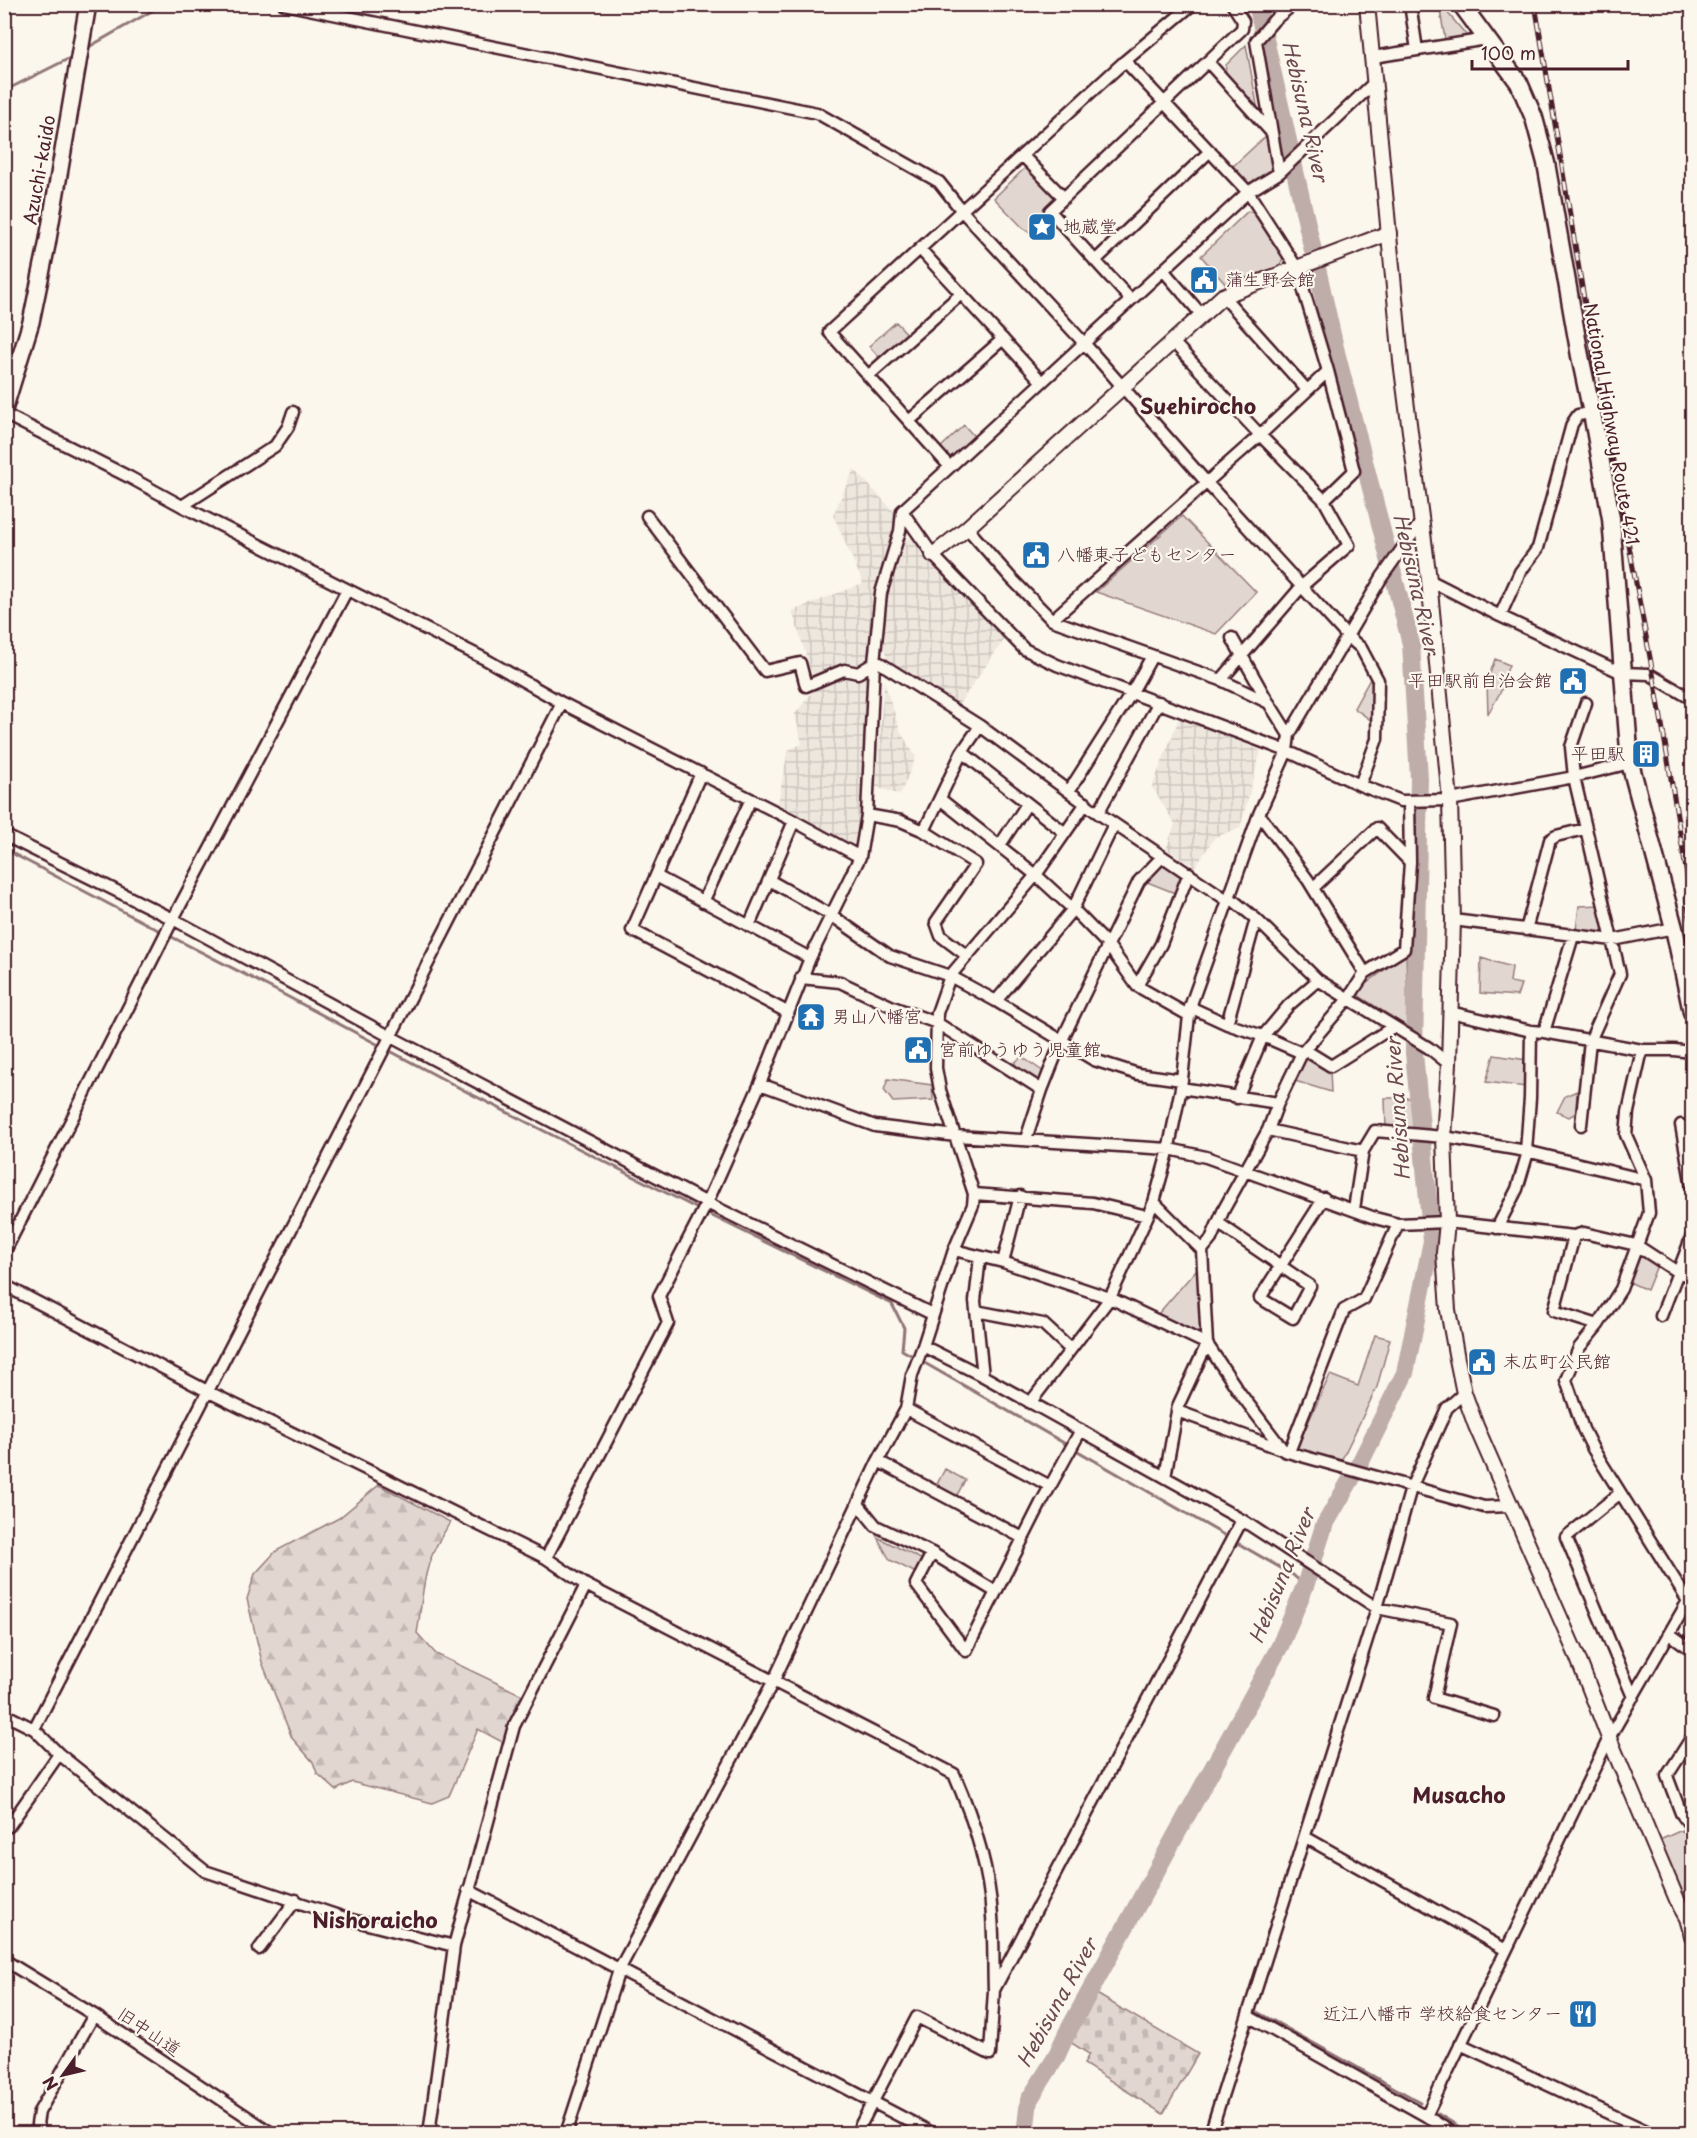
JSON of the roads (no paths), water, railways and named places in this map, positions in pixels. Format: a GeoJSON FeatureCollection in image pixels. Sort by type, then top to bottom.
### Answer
{"type":"FeatureCollection","features":[{"type":"Feature","properties":{"kind":"highway","name":"National Highway Route 421"},"geometry":{"type":"LineString","coordinates":[[1461,4],[1519,83],[1534,118],[1546,163],[1611,518],[1630,763],[1674,928],[1692,1012]]}},
{"type":"Feature","properties":{"kind":"main road","name":"Azuchi-kaido"},"geometry":{"type":"LineString","coordinates":[[4,412],[31,322],[88,4]]}},
{"type":"Feature","properties":{"kind":"street"},"geometry":{"type":"LineString","coordinates":[[950,467],[829,332],[1125,60],[1193,4]]}},
{"type":"Feature","properties":{"kind":"street"},"geometry":{"type":"LineString","coordinates":[[1131,300],[1050,211],[1242,29],[1243,21],[1232,4]]}},
{"type":"Feature","properties":{"kind":"street"},"geometry":{"type":"LineString","coordinates":[[1279,173],[1256,41],[1274,20],[1294,4]]}},
{"type":"Feature","properties":{"kind":"street"},"geometry":{"type":"LineString","coordinates":[[1367,4],[1401,361],[1429,580],[1450,800],[1453,920],[1449,1064],[1444,1137],[1447,1222],[1444,1253],[1448,1310],[1464,1393],[1476,1426],[1577,1656],[1609,1738],[1678,1902],[1687,1918],[1692,1936]]}},
{"type":"Feature","properties":{"kind":"street"},"geometry":{"type":"LineString","coordinates":[[1410,4],[1417,50]]}},
{"type":"Feature","properties":{"kind":"street"},"geometry":{"type":"LineString","coordinates":[[288,5],[817,113],[939,182],[962,211],[1084,343],[1207,483],[1346,635],[1361,648],[1378,680],[1377,739],[1360,785]]}},
{"type":"Feature","properties":{"kind":"street"},"geometry":{"type":"LineString","coordinates":[[1373,57],[1487,39]]}},
{"type":"Feature","properties":{"kind":"street"},"geometry":{"type":"LineString","coordinates":[[1125,60],[1248,192],[1297,268],[1328,371],[1354,471],[1324,500]]}},
{"type":"Feature","properties":{"kind":"street"},"geometry":{"type":"LineString","coordinates":[[1208,62],[1270,131]]}},
{"type":"Feature","properties":{"kind":"street"},"geometry":{"type":"LineString","coordinates":[[546,1558],[668,1323],[659,1296],[707,1203],[760,1084],[801,978],[860,857],[867,815],[874,663],[881,593],[900,531],[902,511],[1248,192],[1279,173],[1376,81]]}},
{"type":"Feature","properties":{"kind":"street"},"geometry":{"type":"LineString","coordinates":[[1095,261],[1210,151]]}},
{"type":"Feature","properties":{"kind":"street"},"geometry":{"type":"LineString","coordinates":[[1022,155],[1064,198]]}},
{"type":"Feature","properties":{"kind":"street"},"geometry":{"type":"LineString","coordinates":[[933,555],[967,528],[1223,296],[1389,233]]}},
{"type":"Feature","properties":{"kind":"street"},"geometry":{"type":"LineString","coordinates":[[920,249],[1042,382]]}},
{"type":"Feature","properties":{"kind":"street"},"geometry":{"type":"LineString","coordinates":[[1163,270],[1201,314]]}},
{"type":"Feature","properties":{"kind":"street"},"geometry":{"type":"LineString","coordinates":[[868,376],[961,294]]}},
{"type":"Feature","properties":{"kind":"street"},"geometry":{"type":"LineString","coordinates":[[1223,296],[1307,390]]}},
{"type":"Feature","properties":{"kind":"street"},"geometry":{"type":"LineString","coordinates":[[909,421],[1003,339]]}},
{"type":"Feature","properties":{"kind":"street"},"geometry":{"type":"LineString","coordinates":[[1173,342],[1324,500],[1349,545],[1302,586],[1221,680]]}},
{"type":"Feature","properties":{"kind":"street"},"geometry":{"type":"LineString","coordinates":[[1052,620],[1207,483],[1328,371]]}},
{"type":"Feature","properties":{"kind":"street"},"geometry":{"type":"LineString","coordinates":[[4,412],[182,506],[485,659],[562,703],[860,857]]}},
{"type":"Feature","properties":{"kind":"street"},"geometry":{"type":"LineString","coordinates":[[182,506],[275,446],[288,427],[293,412]]}},
{"type":"Feature","properties":{"kind":"street"},"geometry":{"type":"LineString","coordinates":[[1500,616],[1520,572],[1538,548],[1572,424],[1578,415],[1593,413]]}},
{"type":"Feature","properties":{"kind":"street"},"geometry":{"type":"LineString","coordinates":[[902,511],[933,555],[1024,649],[1057,665],[1287,751],[1360,785],[1401,801],[1450,800],[1574,777],[1630,763]]}},
{"type":"Feature","properties":{"kind":"street"},"geometry":{"type":"LineString","coordinates":[[647,516],[765,672],[800,663],[806,686],[844,670],[858,673],[874,663],[879,663],[980,726],[1098,813],[1227,900],[1234,901],[1256,919],[1318,980],[1429,1048],[1449,1064]]}},
{"type":"Feature","properties":{"kind":"street"},"geometry":{"type":"LineString","coordinates":[[1030,1404],[1110,1298],[1154,1202],[1169,1149],[1182,1084],[1190,1011],[1259,814],[1287,751],[1289,735],[1346,635],[1382,577],[1421,522]]}},
{"type":"Feature","properties":{"kind":"street"},"geometry":{"type":"LineString","coordinates":[[967,528],[1052,620],[1221,680],[1269,702]]}},
{"type":"Feature","properties":{"kind":"street"},"geometry":{"type":"LineString","coordinates":[[1429,580],[1622,673],[1648,674],[1692,699]]}},
{"type":"Feature","properties":{"kind":"street"},"geometry":{"type":"LineString","coordinates":[[4,1253],[173,919],[347,590]]}},
{"type":"Feature","properties":{"kind":"street"},"geometry":{"type":"LineString","coordinates":[[1232,638],[1289,735]]}},
{"type":"Feature","properties":{"kind":"street"},"geometry":{"type":"LineString","coordinates":[[1069,791],[1132,692],[1152,656]]}},
{"type":"Feature","properties":{"kind":"street"},"geometry":{"type":"LineString","coordinates":[[1098,813],[1159,702]]}},
{"type":"Feature","properties":{"kind":"street"},"geometry":{"type":"LineString","coordinates":[[1581,1125],[1590,1041],[1620,974],[1574,777],[1571,747],[1586,702]]}},
{"type":"Feature","properties":{"kind":"street"},"geometry":{"type":"LineString","coordinates":[[34,1729],[562,703]]}},
{"type":"Feature","properties":{"kind":"street"},"geometry":{"type":"LineString","coordinates":[[924,831],[962,752],[980,726]]}},
{"type":"Feature","properties":{"kind":"street"},"geometry":{"type":"LineString","coordinates":[[962,752],[1064,832]]}},
{"type":"Feature","properties":{"kind":"street"},"geometry":{"type":"LineString","coordinates":[[701,773],[632,930],[787,1012]]}},
{"type":"Feature","properties":{"kind":"street"},"geometry":{"type":"LineString","coordinates":[[703,902],[751,799]]}},
{"type":"Feature","properties":{"kind":"street"},"geometry":{"type":"LineString","coordinates":[[940,799],[1000,845],[1073,909],[1108,945],[1137,986],[1190,1011],[1263,1035],[1331,1066],[1393,1027]]}},
{"type":"Feature","properties":{"kind":"street"},"geometry":{"type":"LineString","coordinates":[[1202,1250],[1211,1239],[1224,1209],[1268,1130],[1278,1103],[1304,1052],[1348,999],[1365,973],[1404,949],[1413,800]]}},
{"type":"Feature","properties":{"kind":"street"},"geometry":{"type":"LineString","coordinates":[[566,2133],[619,1970],[773,1682],[878,1461],[906,1409],[912,1375],[924,1346],[932,1314],[954,1250],[973,1204],[974,1194],[940,1090],[936,1068],[938,1013],[950,976],[1036,875],[1086,803]]}},
{"type":"Feature","properties":{"kind":"street"},"geometry":{"type":"LineString","coordinates":[[1000,845],[1027,804]]}},
{"type":"Feature","properties":{"kind":"street"},"geometry":{"type":"LineString","coordinates":[[1259,814],[1313,888],[1365,973]]}},
{"type":"Feature","properties":{"kind":"street"},"geometry":{"type":"LineString","coordinates":[[867,815],[901,821],[924,831],[976,864],[936,922],[941,936],[966,956]]}},
{"type":"Feature","properties":{"kind":"street"},"geometry":{"type":"LineString","coordinates":[[749,926],[794,821]]}},
{"type":"Feature","properties":{"kind":"street"},"geometry":{"type":"LineString","coordinates":[[996,1001],[1073,909],[1114,824]]}},
{"type":"Feature","properties":{"kind":"street"},"geometry":{"type":"LineString","coordinates":[[1313,888],[1377,828],[1410,862]]}},
{"type":"Feature","properties":{"kind":"street"},"geometry":{"type":"LineString","coordinates":[[1526,930],[1550,840],[1556,836],[1585,828]]}},
{"type":"Feature","properties":{"kind":"street"},"geometry":{"type":"LineString","coordinates":[[4,835],[173,919],[391,1037],[707,1203],[932,1314]]}},
{"type":"Feature","properties":{"kind":"street"},"geometry":{"type":"LineString","coordinates":[[1026,1139],[1061,1042],[1139,881],[1162,857]]}},
{"type":"Feature","properties":{"kind":"street"},"geometry":{"type":"LineString","coordinates":[[1137,986],[1161,944],[1189,873]]}},
{"type":"Feature","properties":{"kind":"street"},"geometry":{"type":"LineString","coordinates":[[656,876],[810,958]]}},
{"type":"Feature","properties":{"kind":"street"},"geometry":{"type":"LineString","coordinates":[[769,880],[831,915],[890,956],[950,976],[1095,1060],[1138,1074],[1237,1098],[1278,1103]]}},
{"type":"Feature","properties":{"kind":"street"},"geometry":{"type":"LineString","coordinates":[[1227,1024],[1256,919]]}},
{"type":"Feature","properties":{"kind":"street"},"geometry":{"type":"LineString","coordinates":[[1453,920],[1613,940],[1674,928]]}},
{"type":"Feature","properties":{"kind":"street"},"geometry":{"type":"LineString","coordinates":[[1544,1032],[1573,936]]}},
{"type":"Feature","properties":{"kind":"street"},"geometry":{"type":"LineString","coordinates":[[801,978],[840,982],[937,1023],[1042,1090]]}},
{"type":"Feature","properties":{"kind":"street"},"geometry":{"type":"LineString","coordinates":[[1237,1098],[1263,1035],[1289,1005],[1318,980]]}},
{"type":"Feature","properties":{"kind":"street"},"geometry":{"type":"LineString","coordinates":[[1450,1012],[1531,1031],[1642,1050],[1692,1052]]}},
{"type":"Feature","properties":{"kind":"street"},"geometry":{"type":"LineString","coordinates":[[1497,1228],[1517,1189],[1527,1152],[1531,1031]]}},
{"type":"Feature","properties":{"kind":"street"},"geometry":{"type":"LineString","coordinates":[[1426,2116],[1609,1738],[1688,1601],[1620,1494],[1583,1429],[1566,1380],[1579,1348],[1598,1325],[1621,1289],[1649,1213],[1646,1180],[1626,1135],[1628,1112],[1642,1050]]}},
{"type":"Feature","properties":{"kind":"street"},"geometry":{"type":"LineString","coordinates":[[760,1084],[875,1126],[956,1136],[1169,1149],[1206,1157],[1398,1224],[1447,1222],[1574,1236],[1584,1233],[1636,1245],[1679,1273],[1692,1277]]}},
{"type":"Feature","properties":{"kind":"street"},"geometry":{"type":"LineString","coordinates":[[1681,1125],[1692,1187]]}},
{"type":"Feature","properties":{"kind":"street"},"geometry":{"type":"LineString","coordinates":[[1268,1130],[1363,1151]]}},
{"type":"Feature","properties":{"kind":"street"},"geometry":{"type":"LineString","coordinates":[[1354,1209],[1363,1151],[1375,1131],[1444,1137],[1527,1152],[1646,1180]]}},
{"type":"Feature","properties":{"kind":"street"},"geometry":{"type":"LineString","coordinates":[[974,1194],[1093,1203],[1147,1216]]}},
{"type":"Feature","properties":{"kind":"street"},"geometry":{"type":"LineString","coordinates":[[1003,1262],[1020,1196]]}},
{"type":"Feature","properties":{"kind":"street"},"geometry":{"type":"LineString","coordinates":[[1218,1223],[1280,1266],[1310,1286],[1293,1317],[1260,1298],[1280,1266],[1323,1198]]}},
{"type":"Feature","properties":{"kind":"street"},"geometry":{"type":"LineString","coordinates":[[1154,1202],[1202,1250],[1207,1344],[1177,1411],[1165,1476]]}},
{"type":"Feature","properties":{"kind":"street"},"geometry":{"type":"LineString","coordinates":[[1287,1451],[1344,1310],[1364,1299],[1398,1224]]}},
{"type":"Feature","properties":{"kind":"street"},"geometry":{"type":"LineString","coordinates":[[1574,1236],[1554,1311],[1598,1325]]}},
{"type":"Feature","properties":{"kind":"street"},"geometry":{"type":"LineString","coordinates":[[1661,1316],[1692,1236]]}},
{"type":"Feature","properties":{"kind":"street"},"geometry":{"type":"LineString","coordinates":[[954,1250],[1003,1262],[1110,1298],[1207,1344],[1240,1393],[1287,1451]]}},
{"type":"Feature","properties":{"kind":"street"},"geometry":{"type":"LineString","coordinates":[[980,1257],[975,1301],[983,1376]]}},
{"type":"Feature","properties":{"kind":"street"},"geometry":{"type":"LineString","coordinates":[[4,1285],[209,1392],[546,1558],[586,1585],[954,1774],[971,1812],[984,1858],[992,1916],[994,1990],[990,2055],[917,2017],[856,2133]]}},
{"type":"Feature","properties":{"kind":"street"},"geometry":{"type":"LineString","coordinates":[[976,1311],[1043,1324],[1070,1349]]}},
{"type":"Feature","properties":{"kind":"street"},"geometry":{"type":"LineString","coordinates":[[924,1346],[983,1376],[1242,1520],[1377,1608],[1451,1623],[1434,1698],[1494,1716]]}},
{"type":"Feature","properties":{"kind":"street"},"geometry":{"type":"LineString","coordinates":[[1210,2133],[1377,1608],[1411,1488],[1447,1408],[1464,1393]]}},
{"type":"Feature","properties":{"kind":"street"},"geometry":{"type":"LineString","coordinates":[[906,1409],[1050,1486]]}},
{"type":"Feature","properties":{"kind":"street"},"geometry":{"type":"LineString","coordinates":[[1177,1411],[1287,1451],[1411,1488],[1484,1508],[1511,1506]]}},
{"type":"Feature","properties":{"kind":"street"},"geometry":{"type":"LineString","coordinates":[[932,1553],[916,1584],[966,1651],[1081,1430]]}},
{"type":"Feature","properties":{"kind":"street"},"geometry":{"type":"LineString","coordinates":[[878,1461],[1023,1538]]}},
{"type":"Feature","properties":{"kind":"street"},"geometry":{"type":"LineString","coordinates":[[1620,1494],[1566,1537],[1633,1697]]}},
{"type":"Feature","properties":{"kind":"street"},"geometry":{"type":"LineString","coordinates":[[858,1504],[876,1526],[932,1553],[996,1592]]}},
{"type":"Feature","properties":{"kind":"street"},"geometry":{"type":"LineString","coordinates":[[994,1990],[1242,1520]]}},
{"type":"Feature","properties":{"kind":"street"},"geometry":{"type":"LineString","coordinates":[[429,2133],[454,1946],[514,1726],[586,1585]]}},
{"type":"Feature","properties":{"kind":"street"},"geometry":{"type":"LineString","coordinates":[[1670,1634],[1692,1650]]}},
{"type":"Feature","properties":{"kind":"street"},"geometry":{"type":"LineString","coordinates":[[4,1714],[34,1729],[59,1754],[205,1871],[348,1919],[454,1946]]}},
{"type":"Feature","properties":{"kind":"street"},"geometry":{"type":"LineString","coordinates":[[1692,1737],[1667,1776],[1681,1813],[1692,1828]]}},
{"type":"Feature","properties":{"kind":"street"},"geometry":{"type":"LineString","coordinates":[[6,1828],[59,1754]]}},
{"type":"Feature","properties":{"kind":"street"},"geometry":{"type":"LineString","coordinates":[[1305,1838],[1506,1950]]}},
{"type":"Feature","properties":{"kind":"street"},"geometry":{"type":"LineString","coordinates":[[468,1890],[934,2133]]}},
{"type":"Feature","properties":{"kind":"street"},"geometry":{"type":"LineString","coordinates":[[259,1949],[296,1900]]}},
{"type":"Feature","properties":{"kind":"street","name":"旧中山道"},"geometry":{"type":"LineString","coordinates":[[4,1960],[94,2015],[273,2133]]}},
{"type":"Feature","properties":{"kind":"street"},"geometry":{"type":"LineString","coordinates":[[42,2133],[37,2124],[39,2112],[94,2015]]}},
{"type":"Feature","properties":{"kind":"street"},"geometry":{"type":"LineString","coordinates":[[1248,2016],[1454,2133]]}},
{"type":"Feature","properties":{"kind":"street"},"geometry":{"type":"LineString","coordinates":[[1461,2044],[1653,2133]]}},
{"type":"Feature","properties":{"kind":"waterway"},"geometry":{"type":"LineString","coordinates":[[87,48],[164,4]]}},
{"type":"Feature","properties":{"kind":"waterway","name":"Hebisuna River"},"geometry":{"type":"LineString","coordinates":[[1025,2134],[1029,2100],[1055,2059],[1067,2033],[1280,1646],[1305,1586],[1324,1526],[1358,1467],[1405,1373],[1432,1241],[1414,1053],[1419,778],[1411,644],[1336,352],[1257,4]]}},
{"type":"Feature","properties":{"kind":"waterway"},"geometry":{"type":"LineString","coordinates":[[4,91],[74,56]]}},
{"type":"Feature","properties":{"kind":"waterway"},"geometry":{"type":"LineString","coordinates":[[4,849],[162,932]]}},
{"type":"Feature","properties":{"kind":"waterway"},"geometry":{"type":"LineString","coordinates":[[168,935],[473,1095],[700,1210]]}},
{"type":"Feature","properties":{"kind":"waterway"},"geometry":{"type":"LineString","coordinates":[[706,1213],[892,1304],[904,1328],[902,1350],[1224,1535]]}},
{"type":"Feature","properties":{"kind":"waterway"},"geometry":{"type":"LineString","coordinates":[[1239,1544],[1293,1575],[1305,1586]]}},
{"type":"Feature","properties":{"kind":"waterway"},"geometry":{"type":"LineString","coordinates":[[1257,2012],[1420,2102]]}},
{"type":"Feature","properties":{"kind":"waterway"},"geometry":{"type":"LineString","coordinates":[[1438,2114],[1471,2134]]}},
{"type":"Feature","properties":{"kind":"railway"},"geometry":{"type":"LineString","coordinates":[[1535,4],[1595,365],[1658,700],[1692,906]]}},
{"type":"Feature","properties":{"kind":"railway"},"geometry":{"type":"LineString","coordinates":[[1686,897],[1692,926]]}},
{"type":"Feature","properties":{"kind":"place","name":"地蔵堂"},"geometry":{"type":"Point","coordinates":[1042,227]}},
{"type":"Feature","properties":{"kind":"place","name":"蒲生野会館"},"geometry":{"type":"Point","coordinates":[1204,280]}},
{"type":"Feature","properties":{"kind":"place","name":"八幡東子どもセンター"},"geometry":{"type":"Point","coordinates":[1036,555]}},
{"type":"Feature","properties":{"kind":"place","name":"平田駅前自治会館"},"geometry":{"type":"Point","coordinates":[1573,681]}},
{"type":"Feature","properties":{"kind":"place","name":"平田駅"},"geometry":{"type":"Point","coordinates":[1646,754]}},
{"type":"Feature","properties":{"kind":"place","name":"男山八幡宮"},"geometry":{"type":"Point","coordinates":[811,1017]}},
{"type":"Feature","properties":{"kind":"place","name":"宮前ゆうゆう児童館"},"geometry":{"type":"Point","coordinates":[918,1050]}},
{"type":"Feature","properties":{"kind":"place","name":"末広町公民館"},"geometry":{"type":"Point","coordinates":[1482,1362]}},
{"type":"Feature","properties":{"kind":"place","name":"近江八幡市 学校給食センター"},"geometry":{"type":"Point","coordinates":[1583,2014]}},
{"type":"Feature","properties":{"kind":"district","name":"Suehirocho"},"geometry":{"type":"Point","coordinates":[1198,407]}},
{"type":"Feature","properties":{"kind":"district","name":"Musacho"},"geometry":{"type":"Point","coordinates":[1459,1796]}},
{"type":"Feature","properties":{"kind":"district","name":"Nishoraicho"},"geometry":{"type":"Point","coordinates":[375,1921]}}]}
